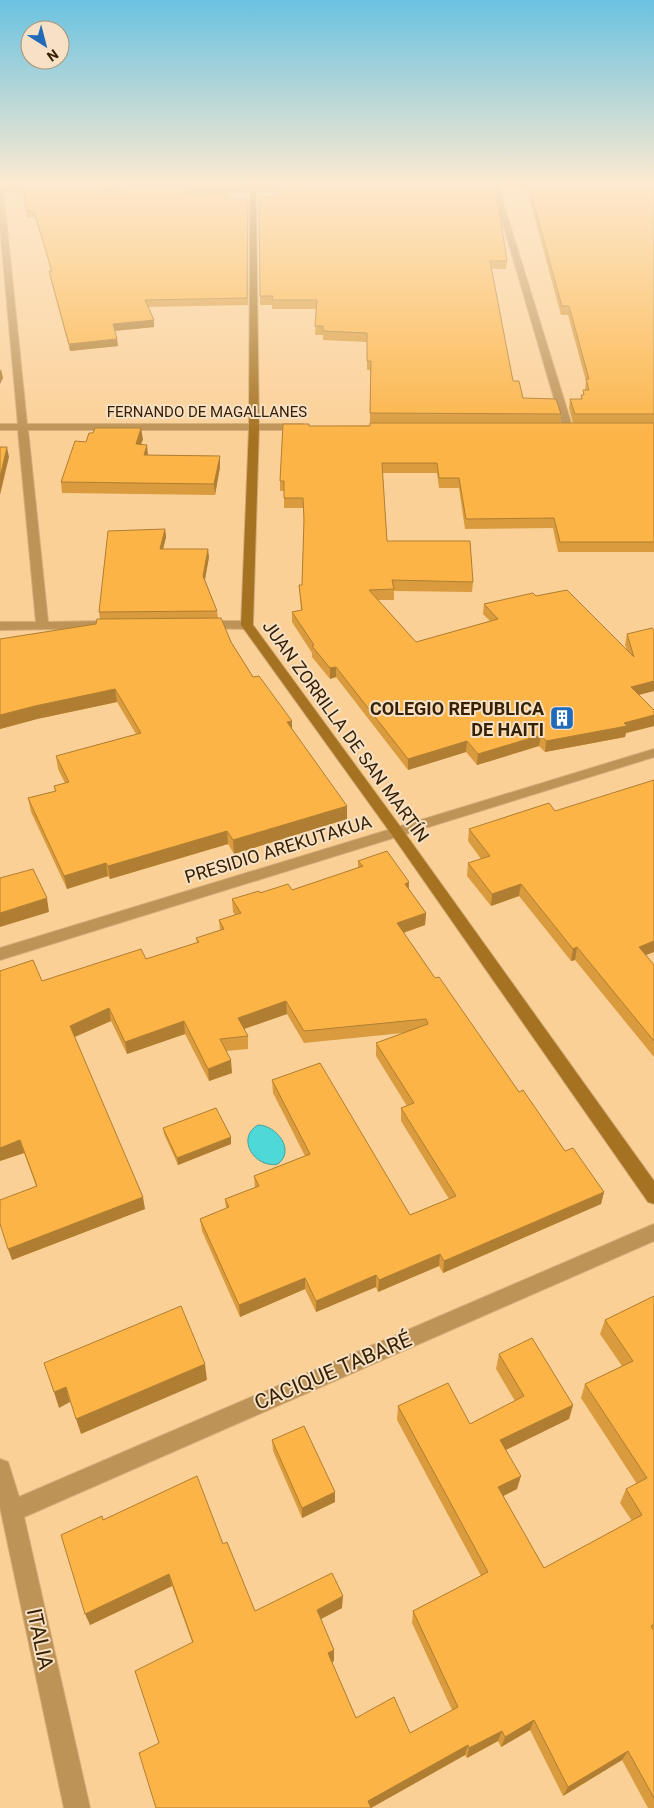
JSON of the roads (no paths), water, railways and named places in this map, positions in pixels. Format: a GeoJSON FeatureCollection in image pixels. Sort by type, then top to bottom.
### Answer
{"type":"FeatureCollection","features":[{"type":"Feature","properties":{"kind":"street"},"geometry":{"type":"LineString","coordinates":[[7,267],[42,625]]}},
{"type":"Feature","properties":{"kind":"street","name":"JUAN ZORRILLA DE SAN MARTÍN"},"geometry":{"type":"LineString","coordinates":[[253,267],[254,427],[246,625],[397,832],[654,1196]]}},
{"type":"Feature","properties":{"kind":"street"},"geometry":{"type":"LineString","coordinates":[[519,267],[568,429]]}},
{"type":"Feature","properties":{"kind":"street","name":"FERNANDO DE MAGALLANES"},"geometry":{"type":"LineString","coordinates":[[0,427],[313,427]]}},
{"type":"Feature","properties":{"kind":"street"},"geometry":{"type":"LineString","coordinates":[[0,626],[120,625]]}},
{"type":"Feature","properties":{"kind":"street"},"geometry":{"type":"LineString","coordinates":[[198,625],[246,625]]}},
{"type":"Feature","properties":{"kind":"street","name":"PRESIDIO AREKUTAKUA"},"geometry":{"type":"LineString","coordinates":[[0,954],[654,754]]}},
{"type":"Feature","properties":{"kind":"street","name":"CACIQUE TABARÉ"},"geometry":{"type":"LineString","coordinates":[[12,1511],[654,1232]]}},
{"type":"Feature","properties":{"kind":"street","name":"ITALIA"},"geometry":{"type":"LineString","coordinates":[[0,1470],[12,1511],[77,1808]]}},
{"type":"Feature","properties":{"kind":"water"},"geometry":{"type":"Polygon","coordinates":[[[258,1125],[271,1129],[282,1139],[285,1152],[278,1164],[262,1162],[251,1151],[248,1137],[251,1131],[258,1125]]]}},
{"type":"Feature","properties":{"kind":"place","name":"COLEGIO REPUBLICA DE HAITI"},"geometry":{"type":"Point","coordinates":[562,718]}}]}
